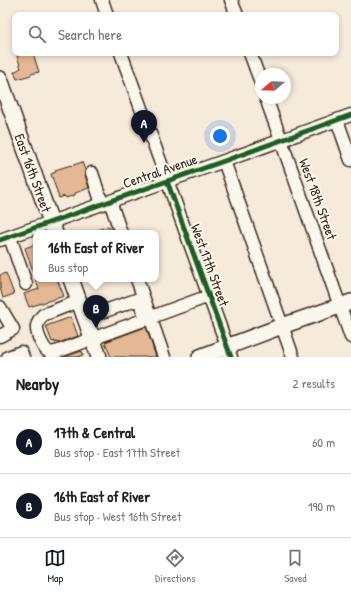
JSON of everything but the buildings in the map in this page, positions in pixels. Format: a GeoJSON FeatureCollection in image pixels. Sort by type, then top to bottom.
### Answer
{"type":"FeatureCollection","features":[{"type":"Feature","properties":{"kind":"main road","name":"East 16th Street"},"geometry":{"type":"LineString","coordinates":[[0,79],[53,228]]}},
{"type":"Feature","properties":{"kind":"main road"},"geometry":{"type":"LineString","coordinates":[[72,282],[98,357]]}},
{"type":"Feature","properties":{"kind":"main road"},"geometry":{"type":"LineString","coordinates":[[200,357],[229,352],[282,326],[346,304]]}},
{"type":"Feature","properties":{"kind":"street"},"geometry":{"type":"LineString","coordinates":[[102,0],[106,12]]}},
{"type":"Feature","properties":{"kind":"street"},"geometry":{"type":"LineString","coordinates":[[231,0],[235,12]]}},
{"type":"Feature","properties":{"kind":"street","name":"West 17th Street"},"geometry":{"type":"LineString","coordinates":[[122,56],[229,352]]}},
{"type":"Feature","properties":{"kind":"street"},"geometry":{"type":"LineString","coordinates":[[251,56],[256,68]]}},
{"type":"Feature","properties":{"kind":"street","name":"West 18th Street"},"geometry":{"type":"LineString","coordinates":[[268,104],[346,304],[351,337]]}},
{"type":"Feature","properties":{"kind":"street","name":"Central Avenue"},"geometry":{"type":"LineString","coordinates":[[53,228],[106,203],[351,115]]}},
{"type":"Feature","properties":{"kind":"street"},"geometry":{"type":"LineString","coordinates":[[337,120],[351,160]]}},
{"type":"Feature","properties":{"kind":"street"},"geometry":{"type":"LineString","coordinates":[[224,161],[293,357]]}},
{"type":"Feature","properties":{"kind":"street"},"geometry":{"type":"LineString","coordinates":[[92,173],[120,230]]}},
{"type":"Feature","properties":{"kind":"street","name":"Central Avenue"},"geometry":{"type":"LineString","coordinates":[[5,238],[33,232]]}},
{"type":"Feature","properties":{"kind":"street"},"geometry":{"type":"LineString","coordinates":[[5,238],[26,284]]}},
{"type":"Feature","properties":{"kind":"street"},"geometry":{"type":"LineString","coordinates":[[138,282],[148,319]]}},
{"type":"Feature","properties":{"kind":"street"},"geometry":{"type":"LineString","coordinates":[[79,301],[43,315],[39,320],[37,330],[44,347],[48,352],[53,353],[209,296]]}},
{"type":"Feature","properties":{"kind":"street"},"geometry":{"type":"LineString","coordinates":[[85,318],[140,299],[164,357]]}},
{"type":"Feature","properties":{"kind":"street"},"geometry":{"type":"LineString","coordinates":[[0,307],[13,330],[0,336]]}},
{"type":"Feature","properties":{"kind":"street"},"geometry":{"type":"LineString","coordinates":[[8,357],[22,352],[23,357]]}},
{"type":"Feature","properties":{"kind":"cycle path"},"geometry":{"type":"LineString","coordinates":[[0,240],[351,115]]}},
{"type":"Feature","properties":{"kind":"cycle path"},"geometry":{"type":"LineString","coordinates":[[167,181],[231,357]]}},
{"type":"Feature","properties":{"kind":"place","name":"17th & Central"},"geometry":{"type":"Point","coordinates":[144,143]}},
{"type":"Feature","properties":{"kind":"place","name":"16th East of River"},"geometry":{"type":"Point","coordinates":[96,328]}}]}
